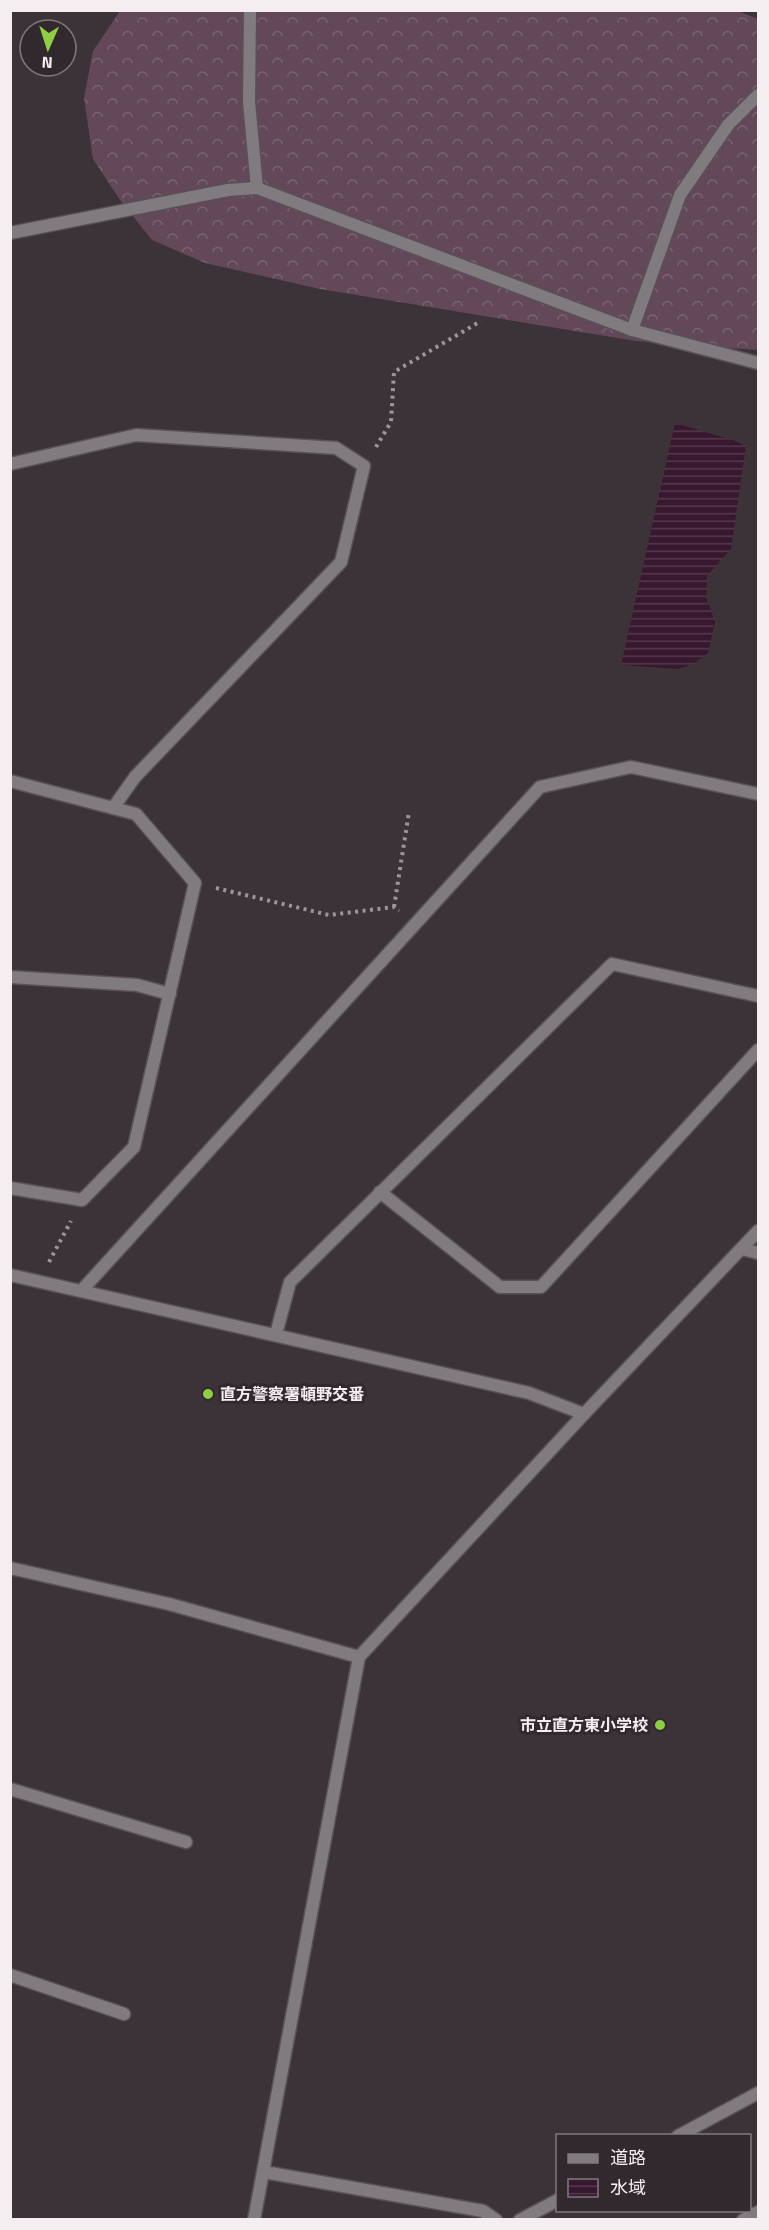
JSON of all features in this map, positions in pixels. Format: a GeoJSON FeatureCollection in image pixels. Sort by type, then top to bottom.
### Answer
{"type":"FeatureCollection","features":[{"type":"Feature","properties":{"kind":"street"},"geometry":{"type":"LineString","coordinates":[[250,10],[249,102],[257,188]]}},
{"type":"Feature","properties":{"kind":"street"},"geometry":{"type":"LineString","coordinates":[[632,330],[681,195],[728,125],[759,95]]}},
{"type":"Feature","properties":{"kind":"street"},"geometry":{"type":"LineString","coordinates":[[10,232],[228,190],[257,188],[632,330],[759,363]]}},
{"type":"Feature","properties":{"kind":"street"},"geometry":{"type":"LineString","coordinates":[[10,464],[136,435],[336,448],[364,466],[341,562],[135,777],[113,808]]}},
{"type":"Feature","properties":{"kind":"street"},"geometry":{"type":"LineString","coordinates":[[82,1290],[540,787],[631,767],[759,794]]}},
{"type":"Feature","properties":{"kind":"street"},"geometry":{"type":"LineString","coordinates":[[10,781],[136,814],[195,883],[134,1147],[82,1200],[10,1188]]}},
{"type":"Feature","properties":{"kind":"street"},"geometry":{"type":"LineString","coordinates":[[276,1334],[290,1282],[612,964],[759,996]]}},
{"type":"Feature","properties":{"kind":"street"},"geometry":{"type":"LineString","coordinates":[[10,977],[136,985],[170,994]]}},
{"type":"Feature","properties":{"kind":"street"},"geometry":{"type":"LineString","coordinates":[[380,1192],[500,1287],[541,1287],[759,1050]]}},
{"type":"Feature","properties":{"kind":"street"},"geometry":{"type":"LineString","coordinates":[[254,2220],[359,1657],[584,1414],[759,1232]]}},
{"type":"Feature","properties":{"kind":"street"},"geometry":{"type":"LineString","coordinates":[[742,1249],[759,1253]]}},
{"type":"Feature","properties":{"kind":"street"},"geometry":{"type":"LineString","coordinates":[[10,1275],[529,1393],[584,1414]]}},
{"type":"Feature","properties":{"kind":"street"},"geometry":{"type":"LineString","coordinates":[[10,1568],[169,1604],[359,1657]]}},
{"type":"Feature","properties":{"kind":"street"},"geometry":{"type":"LineString","coordinates":[[10,1790],[186,1842]]}},
{"type":"Feature","properties":{"kind":"street"},"geometry":{"type":"LineString","coordinates":[[10,1975],[124,2013]]}},
{"type":"Feature","properties":{"kind":"street"},"geometry":{"type":"LineString","coordinates":[[682,2134],[758,2095]]}},
{"type":"Feature","properties":{"kind":"street"},"geometry":{"type":"LineString","coordinates":[[264,2172],[483,2211],[496,2220]]}},
{"type":"Feature","properties":{"kind":"street"},"geometry":{"type":"LineString","coordinates":[[520,2220],[556,2200]]}},
{"type":"Feature","properties":{"kind":"street"},"geometry":{"type":"LineString","coordinates":[[743,2220],[759,2212]]}},
{"type":"Feature","properties":{"kind":"path"},"geometry":{"type":"LineString","coordinates":[[364,466],[391,422],[394,372],[481,321]]}},
{"type":"Feature","properties":{"kind":"path"},"geometry":{"type":"LineString","coordinates":[[195,883],[329,915],[394,907],[409,812]]}},
{"type":"Feature","properties":{"kind":"path"},"geometry":{"type":"LineString","coordinates":[[38,1281],[82,1200]]}},
{"type":"Feature","properties":{"kind":"green space"},"geometry":{"type":"Polygon","coordinates":[[[120,11],[738,11],[758,19],[758,350],[636,341],[320,289],[205,263],[152,240],[120,200],[93,159],[84,98],[93,51],[120,11]]]}},
{"type":"Feature","properties":{"kind":"water"},"geometry":{"type":"Polygon","coordinates":[[[675,423],[746,446],[731,549],[707,576],[706,597],[715,622],[708,653],[693,664],[679,669],[621,665],[675,423]]]}},
{"type":"Feature","properties":{"kind":"place","name":"直方警察署頓野交番"},"geometry":{"type":"Point","coordinates":[208,1394]}},
{"type":"Feature","properties":{"kind":"place","name":"市立直方東小学校"},"geometry":{"type":"Point","coordinates":[660,1725]}}]}
